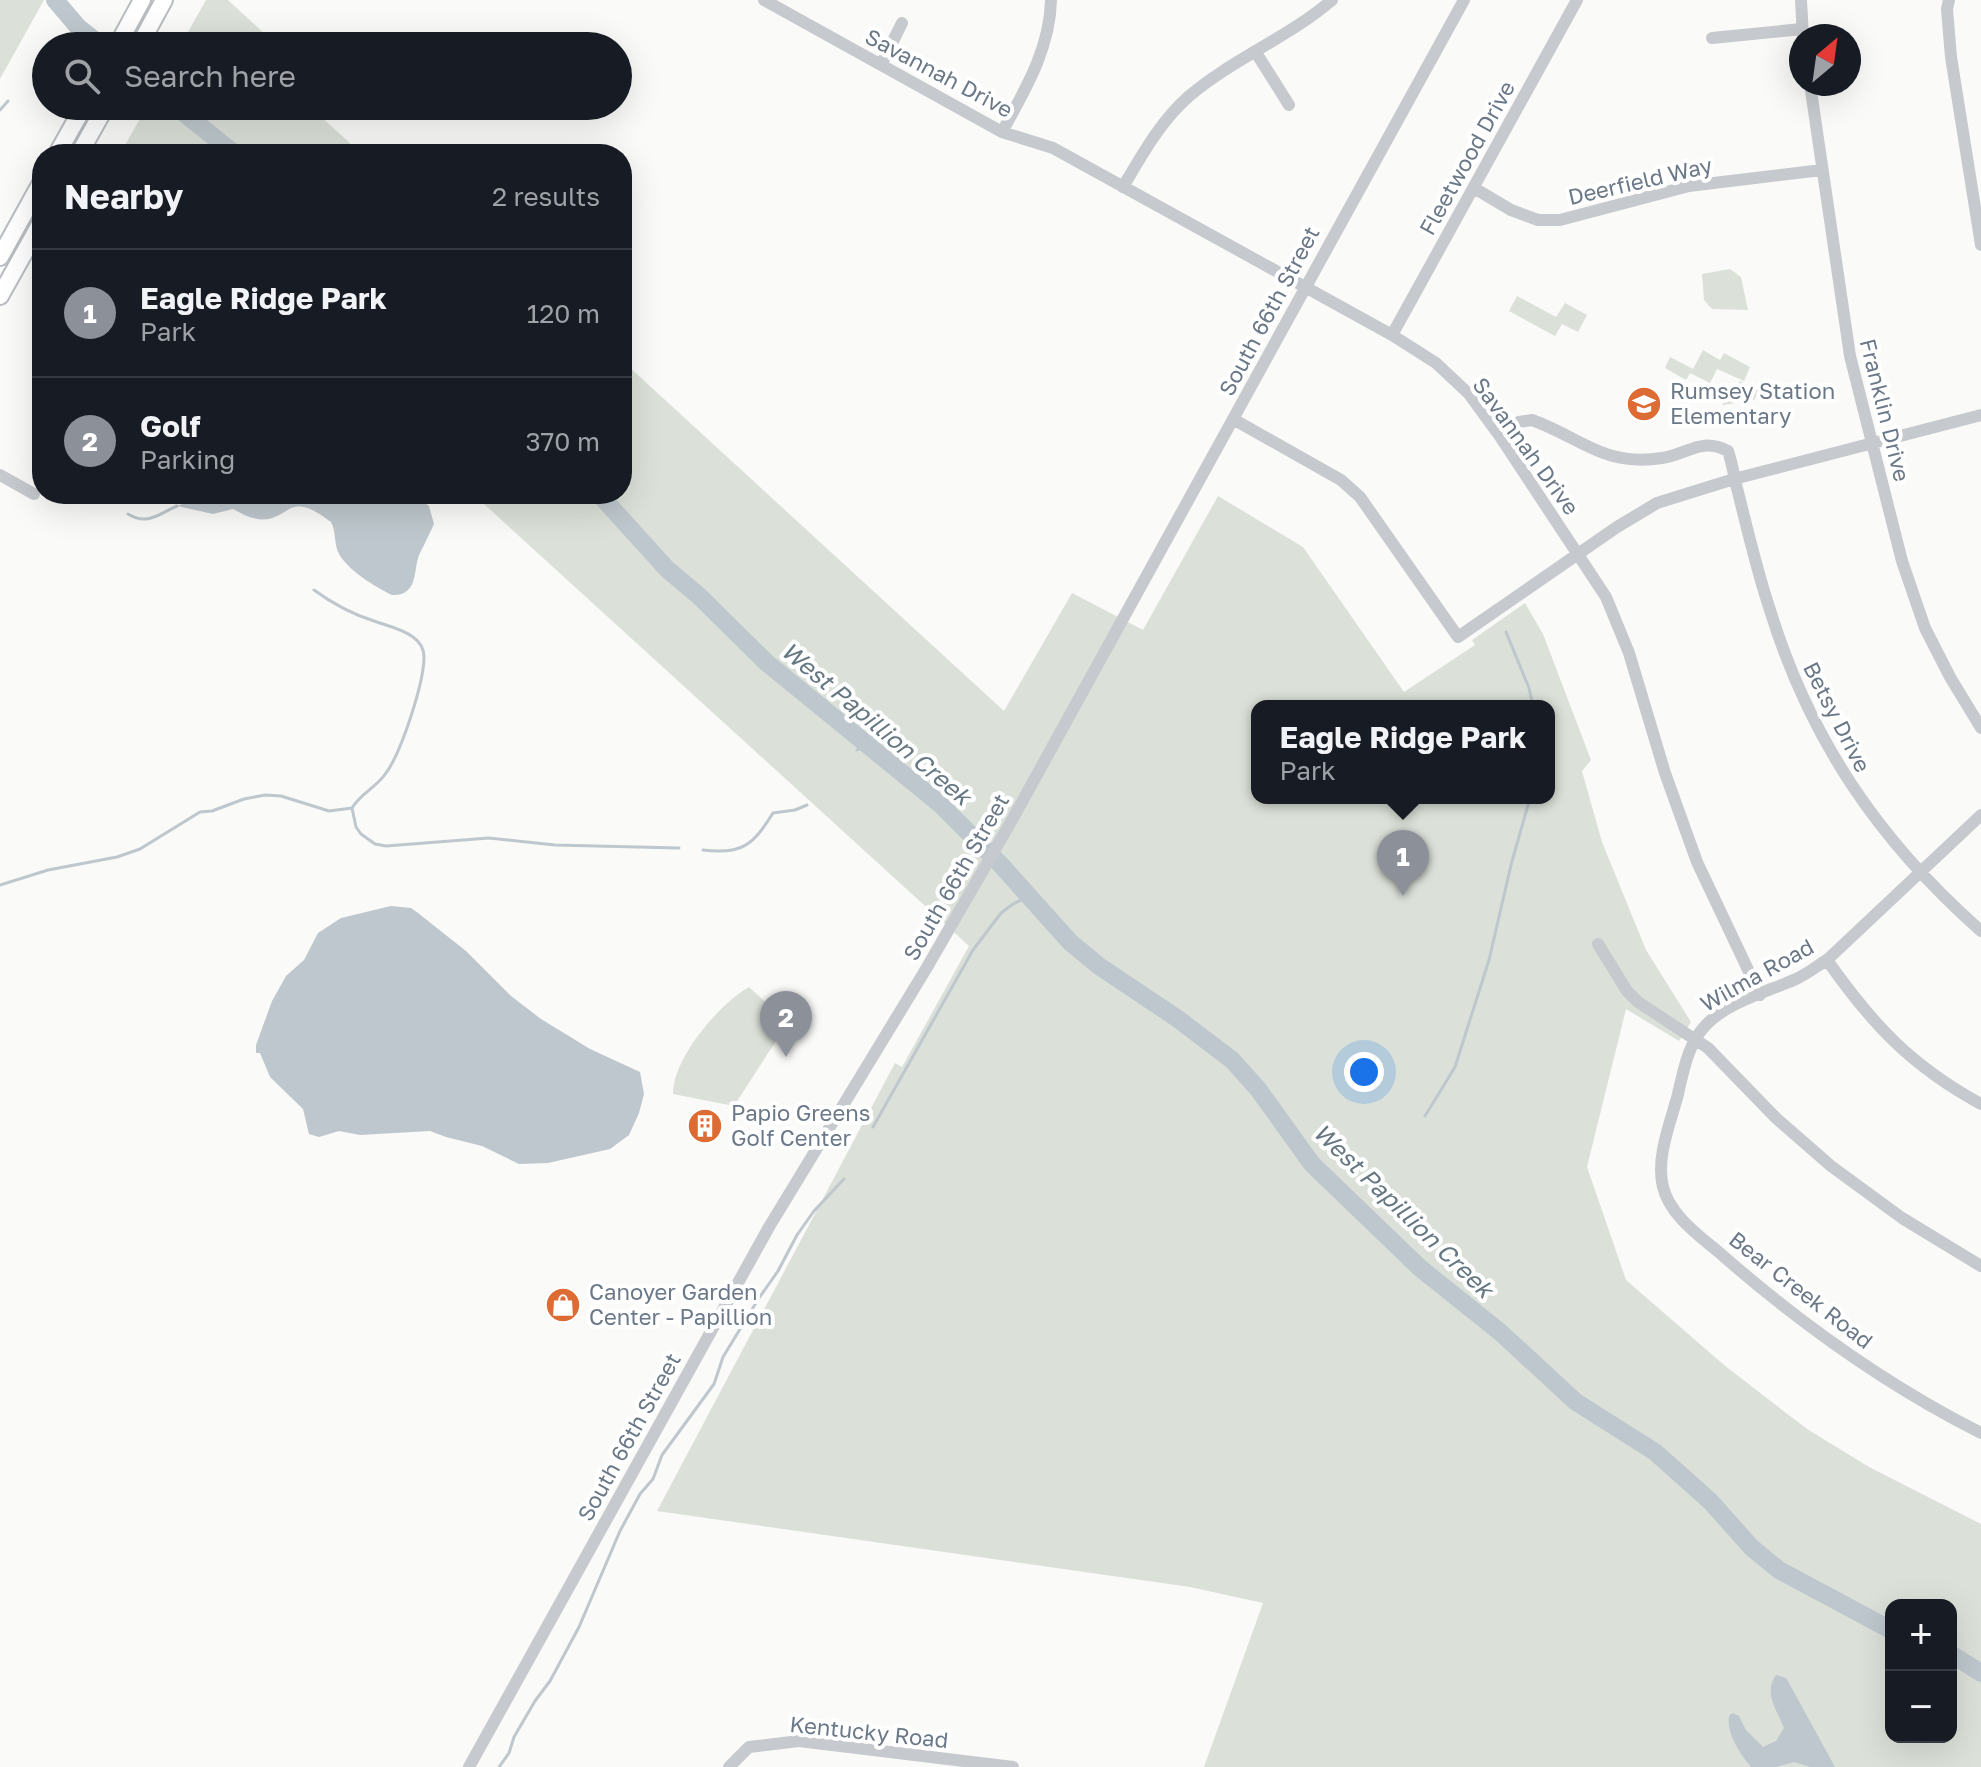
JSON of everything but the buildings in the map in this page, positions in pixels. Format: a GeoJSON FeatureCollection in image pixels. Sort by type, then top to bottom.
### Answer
{"type":"FeatureCollection","features":[{"type":"Feature","properties":{"kind":"main road"},"geometry":{"type":"LineString","coordinates":[[125,32],[142,0]]}},
{"type":"Feature","properties":{"kind":"main road"},"geometry":{"type":"LineString","coordinates":[[147,32],[163,3]]}},
{"type":"Feature","properties":{"kind":"main road"},"geometry":{"type":"LineString","coordinates":[[63,144],[76,120]]}},
{"type":"Feature","properties":{"kind":"main road"},"geometry":{"type":"LineString","coordinates":[[85,144],[98,120]]}},
{"type":"Feature","properties":{"kind":"main road"},"geometry":{"type":"LineString","coordinates":[[0,257],[32,199]]}},
{"type":"Feature","properties":{"kind":"main road"},"geometry":{"type":"LineString","coordinates":[[0,296],[32,239]]}},
{"type":"Feature","properties":{"kind":"street","name":"Savannah Drive"},"geometry":{"type":"LineString","coordinates":[[764,0],[1002,132],[1053,148],[1392,335],[1436,363],[1469,394],[1606,597],[1625,642],[1665,773],[1697,862],[1760,995]]}},
{"type":"Feature","properties":{"kind":"street"},"geometry":{"type":"LineString","coordinates":[[1002,132],[1042,52],[1051,0]]}},
{"type":"Feature","properties":{"kind":"street"},"geometry":{"type":"LineString","coordinates":[[1123,187],[1148,144],[1189,96],[1292,30],[1332,0]]}},
{"type":"Feature","properties":{"kind":"street","name":"South 66th Street"},"geometry":{"type":"LineString","coordinates":[[469,1767],[769,1227],[970,895],[1464,0]]}},
{"type":"Feature","properties":{"kind":"street","name":"Fleetwood Drive"},"geometry":{"type":"LineString","coordinates":[[1392,335],[1577,0]]}},
{"type":"Feature","properties":{"kind":"street"},"geometry":{"type":"LineString","coordinates":[[1801,0],[1802,24]]}},
{"type":"Feature","properties":{"kind":"street"},"geometry":{"type":"LineString","coordinates":[[1949,0],[1951,57],[1981,245]]}},
{"type":"Feature","properties":{"kind":"street"},"geometry":{"type":"LineString","coordinates":[[881,65],[902,23]]}},
{"type":"Feature","properties":{"kind":"street"},"geometry":{"type":"LineString","coordinates":[[1712,38],[1789,34]]}},
{"type":"Feature","properties":{"kind":"street"},"geometry":{"type":"LineString","coordinates":[[1255,51],[1289,105]]}},
{"type":"Feature","properties":{"kind":"street","name":"Franklin Drive"},"geometry":{"type":"LineString","coordinates":[[1812,96],[1850,356],[1902,561],[1925,628],[1981,728]]}},
{"type":"Feature","properties":{"kind":"street","name":"Deerfield Way"},"geometry":{"type":"LineString","coordinates":[[1474,188],[1511,210],[1538,220],[1560,220],[1689,186],[1822,170]]}},
{"type":"Feature","properties":{"kind":"street"},"geometry":{"type":"LineString","coordinates":[[1233,419],[1341,480],[1360,497],[1458,637],[1657,503],[1734,479],[1981,415]]}},
{"type":"Feature","properties":{"kind":"street","name":"Betsy Drive"},"geometry":{"type":"LineString","coordinates":[[1499,435],[1519,422],[1532,420],[1601,455],[1626,460],[1664,458],[1706,444],[1728,451],[1787,665],[1816,728],[1852,789],[1919,872],[1981,931]]}},
{"type":"Feature","properties":{"kind":"street"},"geometry":{"type":"LineString","coordinates":[[0,475],[32,493]]}},
{"type":"Feature","properties":{"kind":"street","name":"Wilma Road"},"geometry":{"type":"LineString","coordinates":[[1668,1132],[1687,1058],[1705,1026],[1719,1014],[1800,977],[1827,960],[1981,815]]}},
{"type":"Feature","properties":{"kind":"street"},"geometry":{"type":"LineString","coordinates":[[1598,944],[1627,991],[1638,1002],[1696,1039],[1776,1118],[1831,1166],[1902,1218],[1981,1266]]}},
{"type":"Feature","properties":{"kind":"street"},"geometry":{"type":"LineString","coordinates":[[1827,960],[1878,1027],[1902,1051],[1929,1073],[1981,1104]]}},
{"type":"Feature","properties":{"kind":"street","name":"Bear Creek Road"},"geometry":{"type":"LineString","coordinates":[[1668,1132],[1660,1168],[1663,1189],[1670,1205],[1693,1230],[1770,1297],[1828,1341],[1893,1385],[1981,1433]]}},
{"type":"Feature","properties":{"kind":"street","name":"Kentucky Road"},"geometry":{"type":"LineString","coordinates":[[729,1767],[749,1747],[799,1741],[1013,1767]]}},
{"type":"Feature","properties":{"kind":"shaded area"},"geometry":{"type":"Polygon","coordinates":[[[0,0],[44,0],[0,79],[0,0]]]}},
{"type":"Feature","properties":{"kind":"shaded area"},"geometry":{"type":"Polygon","coordinates":[[[206,0],[228,0],[263,32],[188,32],[206,0]]]}},
{"type":"Feature","properties":{"kind":"shaded area"},"geometry":{"type":"Polygon","coordinates":[[[139,120],[324,120],[351,144],[126,144],[139,120]]]}},
{"type":"Feature","properties":{"kind":"shaded area"},"geometry":{"type":"Polygon","coordinates":[[[1730,269],[1741,277],[1748,310],[1712,309],[1704,300],[1702,274],[1730,269]]]}},
{"type":"Feature","properties":{"kind":"shaded area"},"geometry":{"type":"Polygon","coordinates":[[[1517,296],[1556,317],[1565,303],[1587,315],[1578,332],[1562,324],[1555,336],[1509,311],[1517,296]]]}},
{"type":"Feature","properties":{"kind":"shaded area"},"geometry":{"type":"Polygon","coordinates":[[[1703,350],[1720,360],[1724,353],[1750,367],[1744,381],[1717,369],[1710,383],[1690,373],[1686,380],[1665,368],[1670,357],[1693,369],[1703,350]]]}},
{"type":"Feature","properties":{"kind":"shaded area"},"geometry":{"type":"Polygon","coordinates":[[[632,370],[1004,711],[1072,593],[1143,630],[1218,496],[1303,547],[1404,692],[1475,645],[1472,640],[1525,603],[1543,634],[1591,760],[1582,771],[1602,842],[1646,950],[1691,1022],[1679,1041],[1626,1009],[1587,1167],[1626,1280],[1724,1365],[1807,1429],[1869,1467],[1981,1524],[1981,1767],[1204,1767],[1263,1603],[1190,1587],[657,1511],[895,1063],[902,1067],[969,946],[484,504],[632,504],[632,370]]]}},
{"type":"Feature","properties":{"kind":"shaded area"},"geometry":{"type":"Polygon","coordinates":[[[1740,381],[1759,390],[1754,400],[1723,405],[1722,400],[1731,397],[1740,381]]]}},
{"type":"Feature","properties":{"kind":"shaded area"},"geometry":{"type":"Polygon","coordinates":[[[426,504],[434,524],[419,555],[413,582],[406,592],[392,595],[347,565],[338,552],[331,522],[314,511],[295,507],[271,518],[260,519],[233,509],[213,514],[177,506],[426,504]]]}},
{"type":"Feature","properties":{"kind":"shaded area"},"geometry":{"type":"Polygon","coordinates":[[[391,906],[411,908],[418,913],[466,951],[511,996],[541,1019],[590,1049],[640,1072],[644,1094],[629,1135],[610,1149],[548,1163],[519,1164],[482,1146],[430,1131],[360,1135],[339,1131],[319,1137],[309,1134],[303,1109],[270,1077],[260,1053],[256,1053],[256,1045],[272,1001],[286,976],[304,960],[318,933],[341,918],[391,906]]]}},
{"type":"Feature","properties":{"kind":"shaded area"},"geometry":{"type":"Polygon","coordinates":[[[749,987],[783,1018],[783,1030],[734,1106],[673,1094],[681,1064],[700,1033],[724,1006],[749,987]]]}},
{"type":"Feature","properties":{"kind":"shaded area"},"geometry":{"type":"Polygon","coordinates":[[[1776,1675],[1786,1678],[1835,1767],[1810,1767],[1794,1762],[1776,1767],[1751,1767],[1738,1750],[1729,1723],[1732,1713],[1739,1716],[1746,1730],[1763,1747],[1776,1741],[1784,1728],[1771,1695],[1776,1675]]]}},
{"type":"Feature","properties":{"kind":"waterway","name":"West Papillion Creek"},"geometry":{"type":"LineString","coordinates":[[55,0],[84,32]]}},
{"type":"Feature","properties":{"kind":"waterway"},"geometry":{"type":"LineString","coordinates":[[73,32],[78,27]]}},
{"type":"Feature","properties":{"kind":"waterway"},"geometry":{"type":"LineString","coordinates":[[0,110],[8,101]]}},
{"type":"Feature","properties":{"kind":"waterway","name":"West Papillion Creek"},"geometry":{"type":"LineString","coordinates":[[192,120],[222,144]]}},
{"type":"Feature","properties":{"kind":"waterway","name":"West Papillion Creek"},"geometry":{"type":"LineString","coordinates":[[608,504],[667,569],[767,663],[940,804],[1002,866],[1070,942],[1232,1060],[1258,1089],[1312,1164],[1420,1268],[1500,1332],[1576,1402],[1655,1452],[1710,1501],[1752,1548],[1779,1570],[1885,1627]]}},
{"type":"Feature","properties":{"kind":"waterway"},"geometry":{"type":"LineString","coordinates":[[128,514],[147,519],[177,506]]}},
{"type":"Feature","properties":{"kind":"waterway"},"geometry":{"type":"LineString","coordinates":[[314,590],[350,612],[408,634],[418,641],[423,651],[420,683],[398,750],[382,778],[352,808],[356,827],[375,844],[386,846],[489,838],[555,845],[679,848]]}},
{"type":"Feature","properties":{"kind":"waterway"},"geometry":{"type":"LineString","coordinates":[[1506,632],[1532,700]]}},
{"type":"Feature","properties":{"kind":"waterway"},"geometry":{"type":"LineString","coordinates":[[857,750],[867,744]]}},
{"type":"Feature","properties":{"kind":"waterway"},"geometry":{"type":"LineString","coordinates":[[0,885],[48,870],[117,857],[140,849],[200,812],[212,811],[244,799],[281,796],[329,811],[352,808]]}},
{"type":"Feature","properties":{"kind":"waterway"},"geometry":{"type":"LineString","coordinates":[[1425,1116],[1455,1067],[1489,960],[1528,804]]}},
{"type":"Feature","properties":{"kind":"waterway"},"geometry":{"type":"LineString","coordinates":[[703,850],[737,849],[752,840],[773,813],[807,805]]}},
{"type":"Feature","properties":{"kind":"waterway"},"geometry":{"type":"LineString","coordinates":[[873,1127],[973,950],[1001,913],[1029,896]]}},
{"type":"Feature","properties":{"kind":"waterway"},"geometry":{"type":"LineString","coordinates":[[499,1767],[579,1627],[620,1531],[640,1494],[653,1479],[662,1455],[714,1384],[723,1357],[778,1271],[797,1235],[814,1211],[844,1179]]}},
{"type":"Feature","properties":{"kind":"waterway","name":"West Papillion Creek"},"geometry":{"type":"LineString","coordinates":[[1957,1658],[1981,1673]]}},
{"type":"Feature","properties":{"kind":"place","name":"Rumsey Station Elementary"},"geometry":{"type":"Point","coordinates":[1644,404]}},
{"type":"Feature","properties":{"kind":"place","name":"Eagle Ridge Park"},"geometry":{"type":"Point","coordinates":[1403,896]}},
{"type":"Feature","properties":{"kind":"place","name":"Golf"},"geometry":{"type":"Point","coordinates":[786,1057]}},
{"type":"Feature","properties":{"kind":"place","name":"Papio Greens Golf Center"},"geometry":{"type":"Point","coordinates":[705,1126]}},
{"type":"Feature","properties":{"kind":"place","name":"Canoyer Garden Center - Papillion"},"geometry":{"type":"Point","coordinates":[563,1305]}}]}
